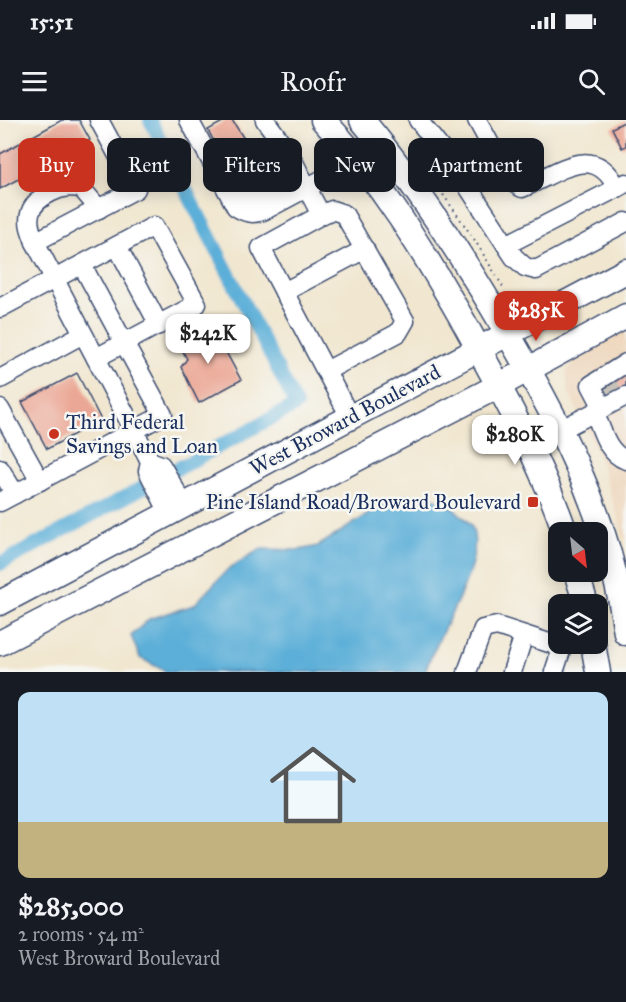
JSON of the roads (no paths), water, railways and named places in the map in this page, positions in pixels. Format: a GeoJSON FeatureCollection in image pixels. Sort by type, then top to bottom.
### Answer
{"type":"FeatureCollection","features":[{"type":"Feature","properties":{"kind":"main road"},"geometry":{"type":"LineString","coordinates":[[323,120],[340,138]]}},
{"type":"Feature","properties":{"kind":"main road"},"geometry":{"type":"LineString","coordinates":[[362,120],[398,165],[468,268],[528,370],[578,464],[598,518],[621,597],[626,627]]}},
{"type":"Feature","properties":{"kind":"main road"},"geometry":{"type":"LineString","coordinates":[[384,192],[398,210],[498,386],[546,480],[561,522]]}},
{"type":"Feature","properties":{"kind":"main road","name":"West Broward Boulevard"},"geometry":{"type":"LineString","coordinates":[[0,603],[479,351],[626,271]]}},
{"type":"Feature","properties":{"kind":"main road","name":"West Broward Boulevard"},"geometry":{"type":"LineString","coordinates":[[0,643],[498,386],[626,316]]}},
{"type":"Feature","properties":{"kind":"main road"},"geometry":{"type":"LineString","coordinates":[[595,654],[598,672]]}},
{"type":"Feature","properties":{"kind":"lane"},"geometry":{"type":"LineString","coordinates":[[35,243],[136,189],[99,120]]}},
{"type":"Feature","properties":{"kind":"lane"},"geometry":{"type":"LineString","coordinates":[[189,120],[236,207],[245,213],[259,213],[303,182],[314,179]]}},
{"type":"Feature","properties":{"kind":"lane"},"geometry":{"type":"LineString","coordinates":[[265,120],[289,153],[321,215]]}},
{"type":"Feature","properties":{"kind":"lane"},"geometry":{"type":"LineString","coordinates":[[418,120],[453,164],[506,245],[525,267],[536,270],[626,222]]}},
{"type":"Feature","properties":{"kind":"lane"},"geometry":{"type":"LineString","coordinates":[[477,120],[510,181],[522,188],[584,162],[596,164],[609,172],[621,186],[506,245]]}},
{"type":"Feature","properties":{"kind":"lane"},"geometry":{"type":"LineString","coordinates":[[99,209],[82,189],[76,186],[58,190],[41,200],[30,212],[29,225],[35,243],[150,461],[160,465],[176,509]]}},
{"type":"Feature","properties":{"kind":"lane"},"geometry":{"type":"LineString","coordinates":[[326,371],[398,333],[405,321],[344,214],[332,210],[261,248],[350,417]]}},
{"type":"Feature","properties":{"kind":"lane"},"geometry":{"type":"LineString","coordinates":[[0,308],[154,226],[197,304],[96,358]]}},
{"type":"Feature","properties":{"kind":"lane"},"geometry":{"type":"LineString","coordinates":[[117,246],[159,325]]}},
{"type":"Feature","properties":{"kind":"lane"},"geometry":{"type":"LineString","coordinates":[[284,292],[365,249]]}},
{"type":"Feature","properties":{"kind":"lane"},"geometry":{"type":"LineString","coordinates":[[0,469],[7,498],[163,415],[82,265]]}},
{"type":"Feature","properties":{"kind":"lane"},"geometry":{"type":"LineString","coordinates":[[0,379],[83,334]]}},
{"type":"Feature","properties":{"kind":"lane"},"geometry":{"type":"LineString","coordinates":[[625,365],[610,396],[608,443],[620,458],[626,460]]}},
{"type":"Feature","properties":{"kind":"lane"},"geometry":{"type":"LineString","coordinates":[[560,430],[610,396]]}},
{"type":"Feature","properties":{"kind":"lane"},"geometry":{"type":"LineString","coordinates":[[0,409],[40,481]]}},
{"type":"Feature","properties":{"kind":"lane"},"geometry":{"type":"LineString","coordinates":[[467,672],[483,629],[496,626],[555,645],[560,654],[554,672]]}},
{"type":"Feature","properties":{"kind":"lane"},"geometry":{"type":"LineString","coordinates":[[512,672],[524,635]]}},
{"type":"Feature","properties":{"kind":"water"},"geometry":{"type":"Polygon","coordinates":[[[402,496],[427,497],[448,504],[471,525],[475,540],[467,578],[425,672],[167,672],[140,658],[131,636],[149,619],[194,605],[228,569],[260,549],[299,550],[318,546],[386,503],[402,496]]]}},
{"type":"Feature","properties":{"kind":"waterway"},"geometry":{"type":"LineString","coordinates":[[150,120],[296,405],[177,469]]}},
{"type":"Feature","properties":{"kind":"waterway"},"geometry":{"type":"LineString","coordinates":[[0,564],[144,487]]}},
{"type":"Feature","properties":{"kind":"tunnel"},"geometry":{"type":"LineString","coordinates":[[607,382],[613,393]]}},
{"type":"Feature","properties":{"kind":"place","name":"Third Federal Savings and Loan"},"geometry":{"type":"Point","coordinates":[54,434]}},
{"type":"Feature","properties":{"kind":"place","name":"Pine Island Road/Broward Boulevard"},"geometry":{"type":"Point","coordinates":[533,502]}}]}
